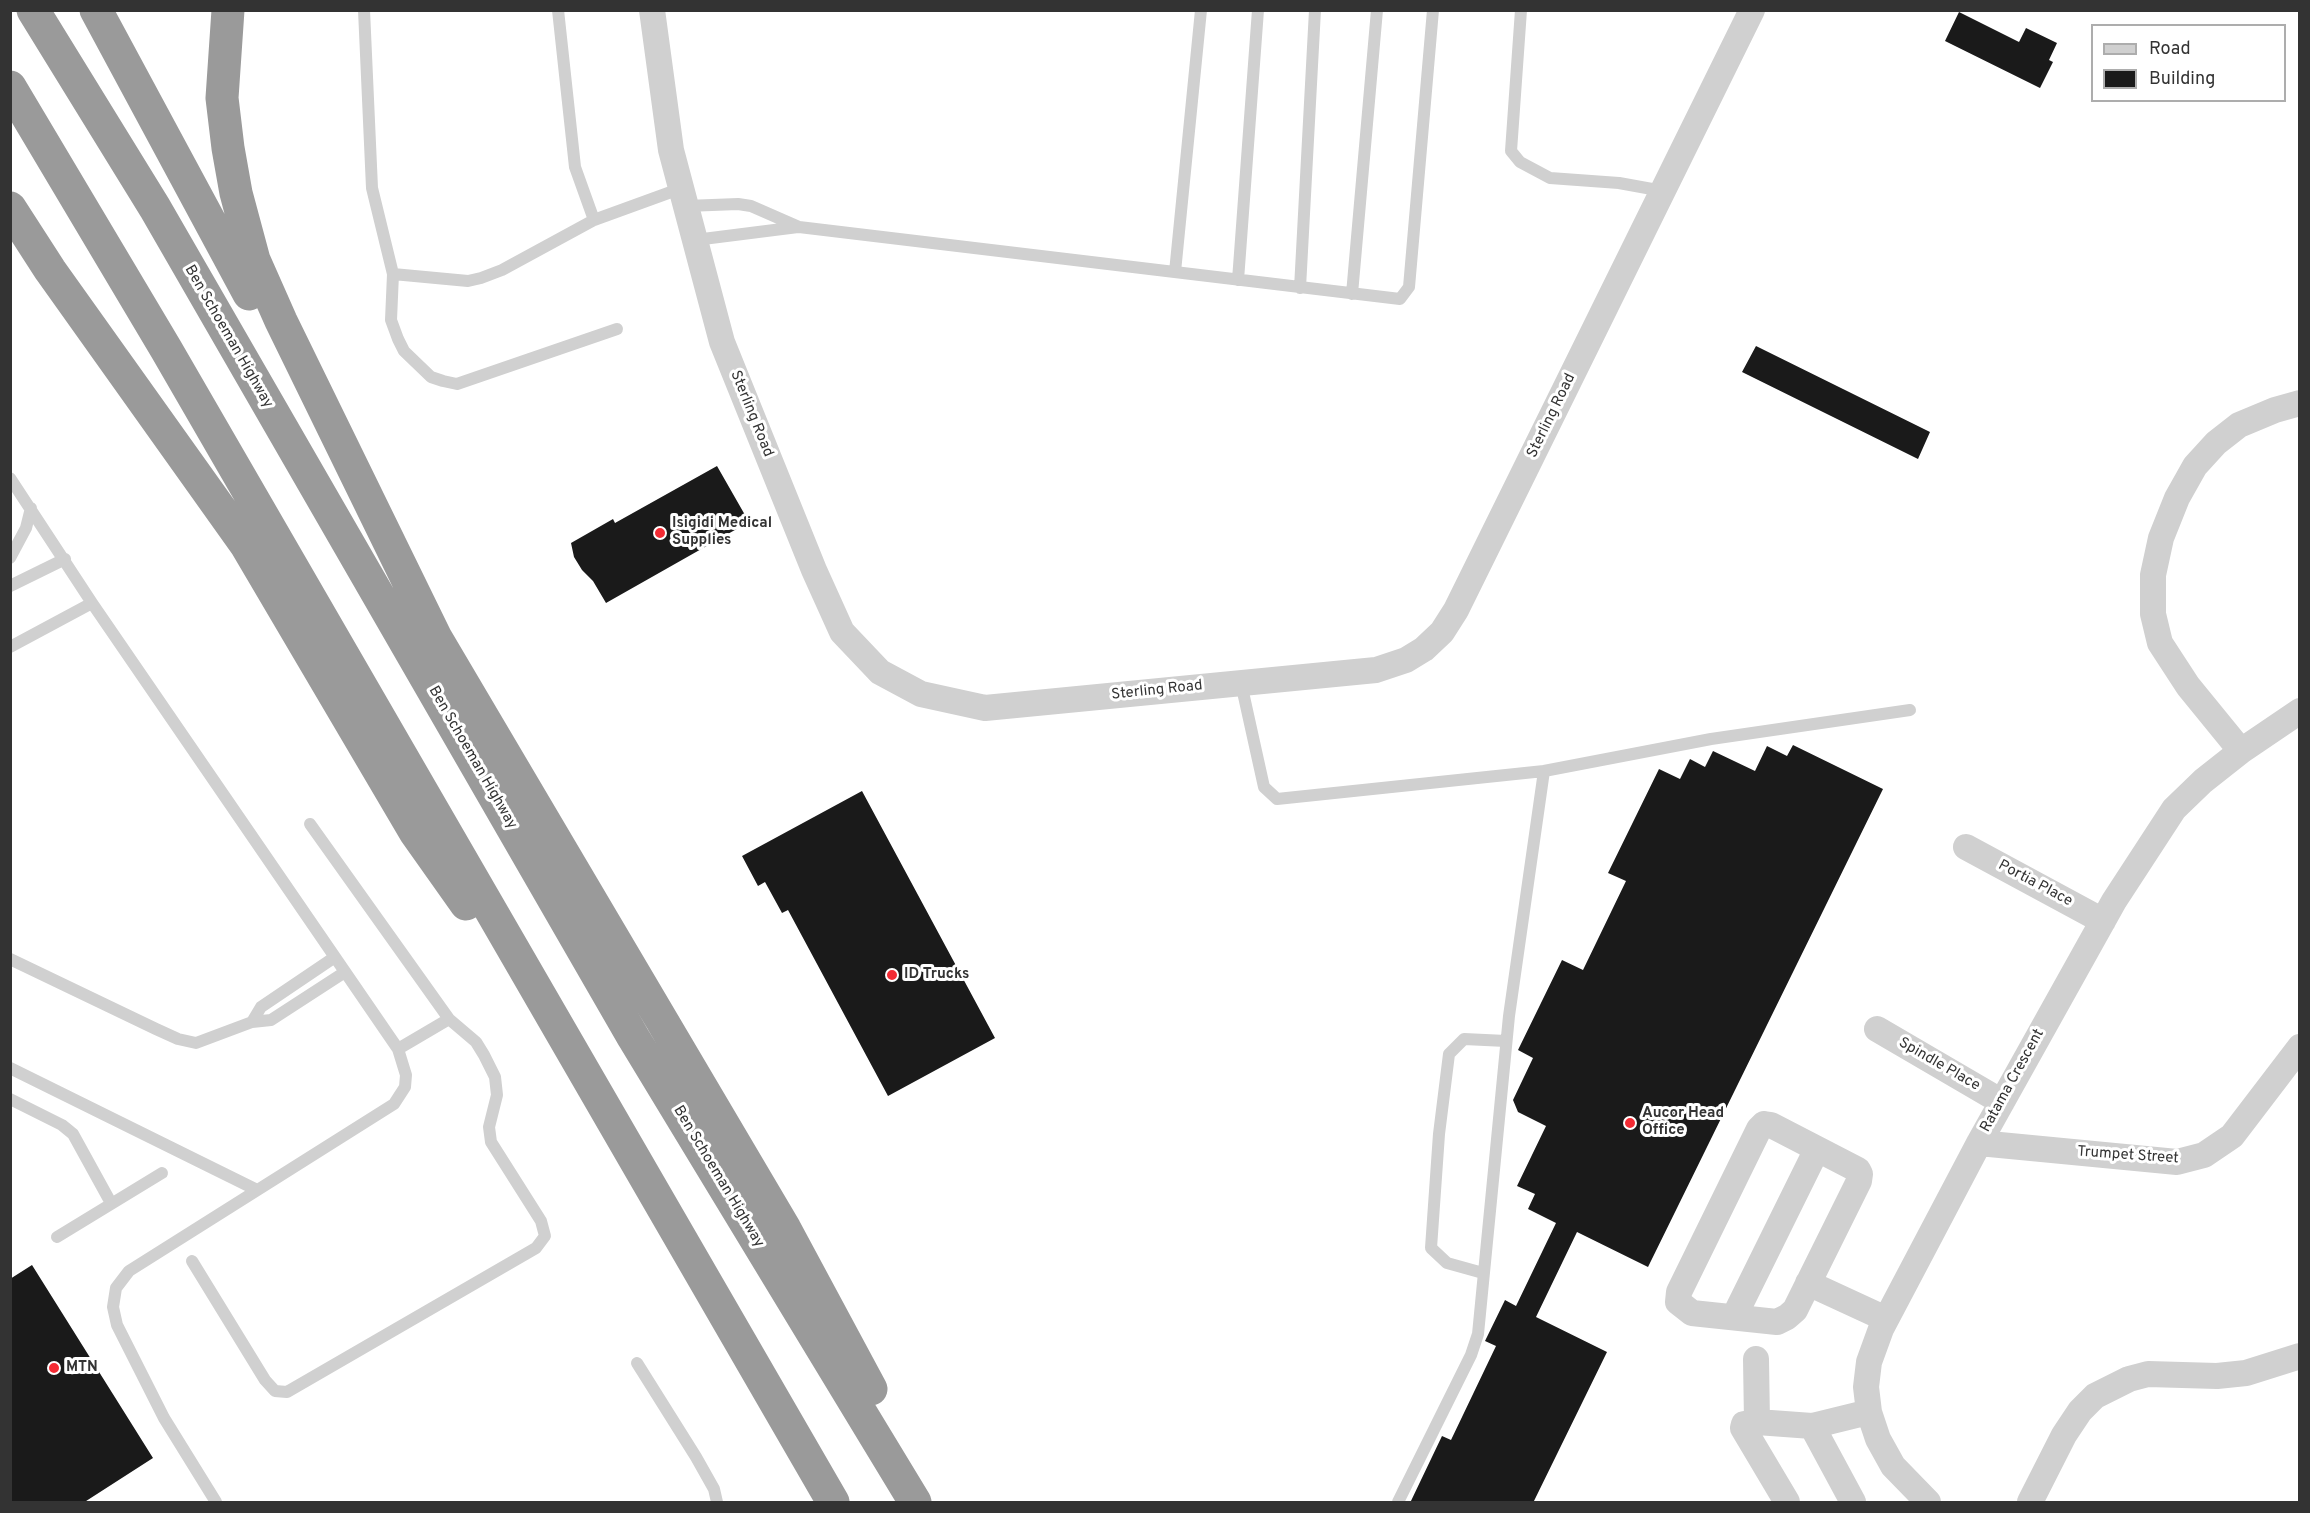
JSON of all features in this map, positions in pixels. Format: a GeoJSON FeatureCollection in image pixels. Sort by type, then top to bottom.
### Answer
{"type":"FeatureCollection","features":[{"type":"Feature","properties":{"kind":"highway","name":"Ben Schoeman Highway"},"geometry":{"type":"LineString","coordinates":[[33,10],[155,208],[633,1037],[916,1503]]}},
{"type":"Feature","properties":{"kind":"highway"},"geometry":{"type":"LineString","coordinates":[[96,10],[232,263],[379,547],[436,638],[785,1229],[878,1403],[916,1503]]}},
{"type":"Feature","properties":{"kind":"highway"},"geometry":{"type":"LineString","coordinates":[[228,10],[222,98],[236,193],[254,260],[436,638]]}},
{"type":"Feature","properties":{"kind":"highway"},"geometry":{"type":"LineString","coordinates":[[10,87],[178,369],[536,988],[586,1080],[833,1503]]}},
{"type":"Feature","properties":{"kind":"highway"},"geometry":{"type":"LineString","coordinates":[[10,208],[50,270],[246,545],[415,832],[493,942],[536,988]]}},
{"type":"Feature","properties":{"kind":"street","name":"Sterling Road"},"geometry":{"type":"LineString","coordinates":[[652,10],[671,150],[722,342],[814,570],[842,632],[880,672],[921,694],[985,708],[1376,670],[1406,660],[1424,650],[1442,632],[1456,610],[1752,10]]}},
{"type":"Feature","properties":{"kind":"street"},"geometry":{"type":"LineString","coordinates":[[2241,751],[2188,686],[2160,643],[2153,614],[2153,575],[2161,538],[2177,498],[2195,466],[2216,443],[2239,425],[2275,410],[2300,403]]}},
{"type":"Feature","properties":{"kind":"street","name":"Ratama Crescent"},"geometry":{"type":"LineString","coordinates":[[1928,1503],[1893,1466],[1878,1439],[1869,1412],[1866,1387],[1869,1362],[1886,1319],[1979,1143],[2103,921],[2174,809],[2203,781],[2241,751],[2300,711]]}},
{"type":"Feature","properties":{"kind":"street","name":"Portia Place"},"geometry":{"type":"LineString","coordinates":[[1966,847],[2103,921]]}},
{"type":"Feature","properties":{"kind":"street","name":"Spindle Place"},"geometry":{"type":"LineString","coordinates":[[1877,1029],[2002,1101]]}},
{"type":"Feature","properties":{"kind":"street","name":"Trumpet Street"},"geometry":{"type":"LineString","coordinates":[[1979,1143],[2177,1162],[2204,1155],[2232,1136],[2300,1047]]}},
{"type":"Feature","properties":{"kind":"street"},"geometry":{"type":"LineString","coordinates":[[1764,1124],[1817,1149],[1860,1174],[1808,1283],[1795,1310],[1777,1322],[1692,1313],[1678,1302],[1679,1292],[1759,1129],[1764,1124]]}},
{"type":"Feature","properties":{"kind":"street"},"geometry":{"type":"LineString","coordinates":[[1734,1317],[1817,1149]]}},
{"type":"Feature","properties":{"kind":"street"},"geometry":{"type":"LineString","coordinates":[[1808,1283],[1886,1319]]}},
{"type":"Feature","properties":{"kind":"street"},"geometry":{"type":"LineString","coordinates":[[2030,1503],[2064,1435],[2080,1411],[2095,1396],[2129,1379],[2148,1374],[2217,1376],[2246,1373],[2300,1356]]}},
{"type":"Feature","properties":{"kind":"street"},"geometry":{"type":"LineString","coordinates":[[1756,1359],[1757,1422]]}},
{"type":"Feature","properties":{"kind":"street"},"geometry":{"type":"LineString","coordinates":[[1787,1503],[1743,1428],[1746,1423],[1812,1426],[1869,1412]]}},
{"type":"Feature","properties":{"kind":"street"},"geometry":{"type":"LineString","coordinates":[[1812,1426],[1853,1503]]}},
{"type":"Feature","properties":{"kind":"lane"},"geometry":{"type":"LineString","coordinates":[[364,10],[372,188],[393,273],[391,320],[404,351],[430,377],[457,384],[617,329]]}},
{"type":"Feature","properties":{"kind":"lane"},"geometry":{"type":"LineString","coordinates":[[558,10],[576,166],[594,219]]}},
{"type":"Feature","properties":{"kind":"lane"},"geometry":{"type":"LineString","coordinates":[[1175,272],[1201,10]]}},
{"type":"Feature","properties":{"kind":"lane"},"geometry":{"type":"LineString","coordinates":[[1239,280],[1258,10]]}},
{"type":"Feature","properties":{"kind":"lane"},"geometry":{"type":"LineString","coordinates":[[1300,288],[1316,10]]}},
{"type":"Feature","properties":{"kind":"lane"},"geometry":{"type":"LineString","coordinates":[[1352,294],[1377,10]]}},
{"type":"Feature","properties":{"kind":"lane"},"geometry":{"type":"LineString","coordinates":[[695,240],[799,227],[1400,299],[1409,287],[1433,10]]}},
{"type":"Feature","properties":{"kind":"lane"},"geometry":{"type":"LineString","coordinates":[[1521,10],[1511,151],[1520,162],[1550,178],[1619,183],[1663,191]]}},
{"type":"Feature","properties":{"kind":"lane"},"geometry":{"type":"LineString","coordinates":[[393,273],[468,281],[481,278],[502,270],[594,219],[684,197],[751,206],[799,227]]}},
{"type":"Feature","properties":{"kind":"lane"},"geometry":{"type":"LineString","coordinates":[[10,478],[92,603],[399,1050],[406,1075],[405,1088],[394,1104],[129,1271],[116,1288],[113,1306],[117,1325],[164,1418],[216,1503]]}},
{"type":"Feature","properties":{"kind":"lane"},"geometry":{"type":"LineString","coordinates":[[10,558],[26,528],[31,508]]}},
{"type":"Feature","properties":{"kind":"lane"},"geometry":{"type":"LineString","coordinates":[[10,586],[65,559]]}},
{"type":"Feature","properties":{"kind":"lane"},"geometry":{"type":"LineString","coordinates":[[10,647],[92,603]]}},
{"type":"Feature","properties":{"kind":"lane"},"geometry":{"type":"LineString","coordinates":[[1241,683],[1264,787],[1277,799],[1544,771],[1712,739],[1910,710]]}},
{"type":"Feature","properties":{"kind":"lane"},"geometry":{"type":"LineString","coordinates":[[1398,1503],[1472,1355],[1478,1334],[1506,1041],[1544,771]]}},
{"type":"Feature","properties":{"kind":"lane"},"geometry":{"type":"LineString","coordinates":[[192,1261],[265,1380],[275,1391],[288,1392],[536,1248],[544,1236],[541,1221],[491,1143],[489,1127],[497,1095],[495,1077],[476,1042],[449,1019],[310,824]]}},
{"type":"Feature","properties":{"kind":"lane"},"geometry":{"type":"LineString","coordinates":[[252,1022],[261,1007],[335,957]]}},
{"type":"Feature","properties":{"kind":"lane"},"geometry":{"type":"LineString","coordinates":[[10,959],[178,1039],[196,1042],[252,1022],[271,1020],[345,972]]}},
{"type":"Feature","properties":{"kind":"lane"},"geometry":{"type":"LineString","coordinates":[[399,1050],[449,1019]]}},
{"type":"Feature","properties":{"kind":"lane"},"geometry":{"type":"LineString","coordinates":[[1484,1273],[1447,1263],[1431,1248],[1439,1134],[1449,1054],[1464,1040],[1506,1041]]}},
{"type":"Feature","properties":{"kind":"lane"},"geometry":{"type":"LineString","coordinates":[[10,1068],[257,1190]]}},
{"type":"Feature","properties":{"kind":"lane"},"geometry":{"type":"LineString","coordinates":[[10,1099],[62,1125],[73,1134],[111,1203]]}},
{"type":"Feature","properties":{"kind":"lane"},"geometry":{"type":"LineString","coordinates":[[57,1237],[162,1173]]}},
{"type":"Feature","properties":{"kind":"lane"},"geometry":{"type":"LineString","coordinates":[[638,1363],[696,1457],[714,1490],[717,1503]]}},
{"type":"Feature","properties":{"kind":"building"},"geometry":{"type":"Polygon","coordinates":[[[1959,12],[2019,42],[2026,28],[2057,43],[2049,60],[2053,62],[2040,88],[1945,41],[1959,12]]]}},
{"type":"Feature","properties":{"kind":"building"},"geometry":{"type":"Polygon","coordinates":[[[1756,346],[1930,432],[1918,459],[1742,372],[1756,346]]]}},
{"type":"Feature","properties":{"kind":"building","name":"Isigidi Medical Supplies"},"geometry":{"type":"Polygon","coordinates":[[[717,466],[749,522],[606,603],[593,581],[574,557],[571,543],[613,519],[615,523],[717,466]]]}},
{"type":"Feature","properties":{"kind":"building","name":"Aucor Head Office"},"geometry":{"type":"Polygon","coordinates":[[[1793,745],[1883,789],[1648,1267],[1577,1232],[1536,1317],[1607,1352],[1533,1503],[1410,1503],[1442,1436],[1451,1440],[1496,1346],[1485,1341],[1505,1300],[1516,1306],[1556,1223],[1528,1209],[1535,1194],[1517,1186],[1546,1126],[1518,1112],[1513,1100],[1533,1058],[1518,1050],[1562,960],[1583,970],[1626,881],[1608,873],[1659,769],[1680,779],[1690,759],[1705,767],[1713,751],[1755,771],[1767,746],[1787,756],[1793,745]]]}},
{"type":"Feature","properties":{"kind":"building","name":"ID Trucks"},"geometry":{"type":"Polygon","coordinates":[[[862,791],[995,1038],[888,1096],[788,910],[782,913],[765,882],[758,886],[742,856],[862,791]]]}},
{"type":"Feature","properties":{"kind":"building","name":"MTN"},"geometry":{"type":"Polygon","coordinates":[[[32,1265],[153,1458],[83,1503],[10,1503],[10,1279],[32,1265]]]}},
{"type":"Feature","properties":{"kind":"place","name":"Isigidi Medical Supplies"},"geometry":{"type":"Point","coordinates":[660,533]}},
{"type":"Feature","properties":{"kind":"place","name":"ID Trucks"},"geometry":{"type":"Point","coordinates":[892,975]}},
{"type":"Feature","properties":{"kind":"place","name":"Aucor Head Office"},"geometry":{"type":"Point","coordinates":[1630,1123]}},
{"type":"Feature","properties":{"kind":"place","name":"MTN"},"geometry":{"type":"Point","coordinates":[54,1368]}}]}
